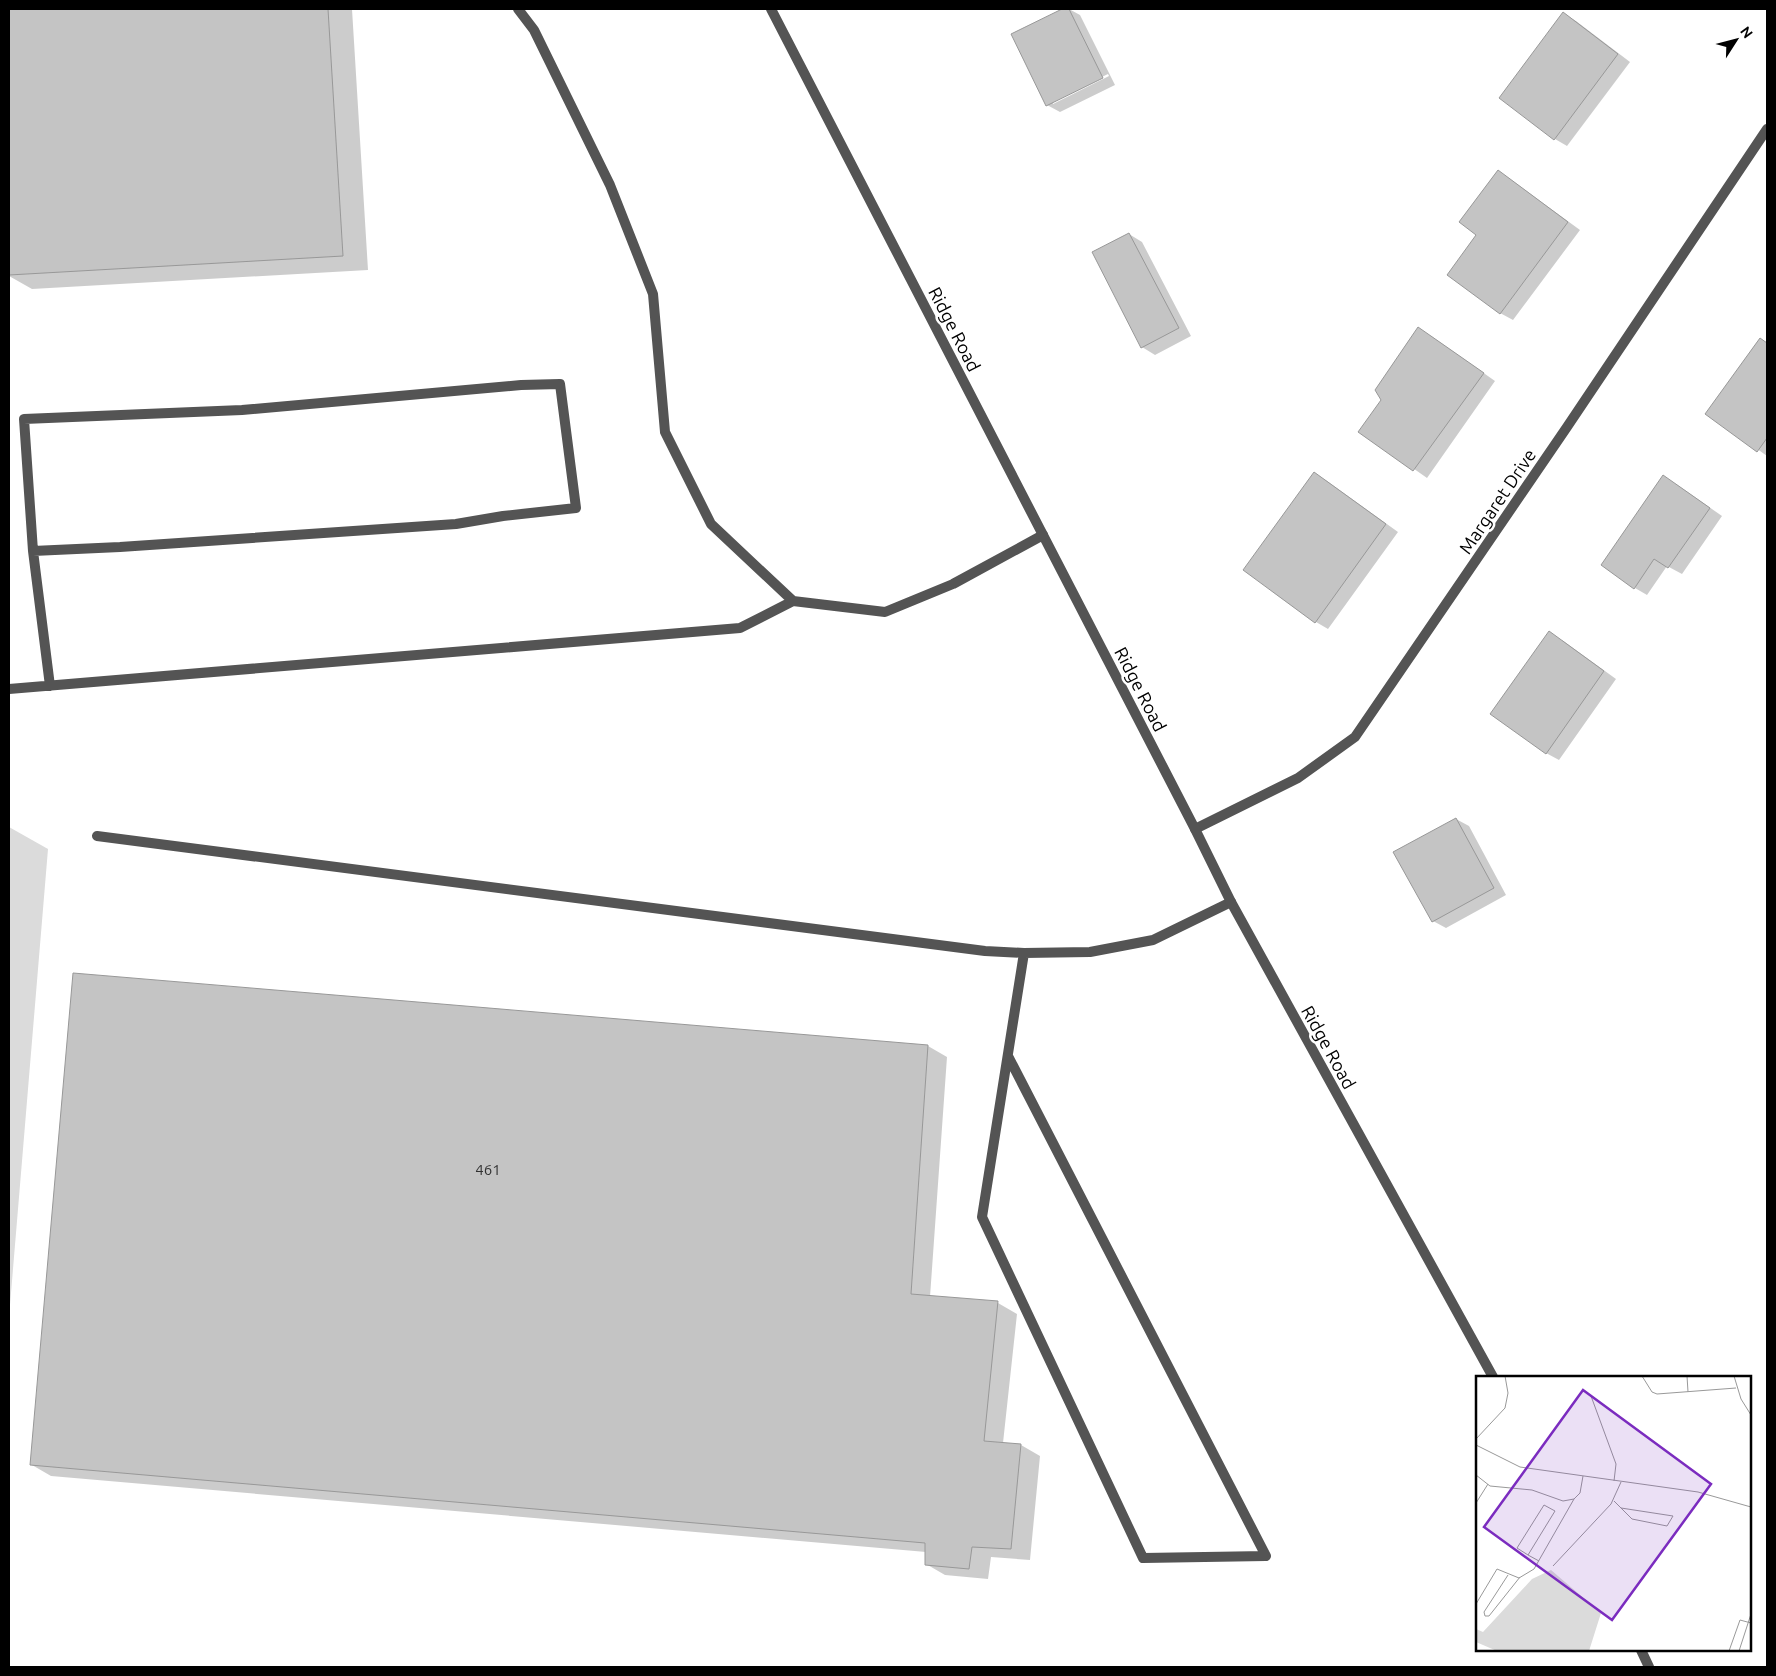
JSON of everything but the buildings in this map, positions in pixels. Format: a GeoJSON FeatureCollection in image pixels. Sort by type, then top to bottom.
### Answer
{"type":"FeatureCollection","features":[{"type":"Feature","properties":{"kind":"street"},"geometry":{"type":"LineString","coordinates":[[518,9],[534,30],[610,185],[654,294],[665,432],[711,524],[793,601]]}},
{"type":"Feature","properties":{"kind":"street","name":"Ridge Road"},"geometry":{"type":"LineString","coordinates":[[771,9],[1231,902],[1492,1376]]}},
{"type":"Feature","properties":{"kind":"street","name":"Margaret Drive"},"geometry":{"type":"LineString","coordinates":[[1195,829],[1298,778],[1355,737],[1568,427],[1767,129]]}},
{"type":"Feature","properties":{"kind":"street"},"geometry":{"type":"LineString","coordinates":[[33,551],[120,547],[456,524],[503,516],[576,508],[560,384],[520,385],[242,410],[24,419],[33,551],[50,686]]}},
{"type":"Feature","properties":{"kind":"street"},"geometry":{"type":"LineString","coordinates":[[9,689],[740,628],[793,601],[885,612],[953,584],[1043,535]]}},
{"type":"Feature","properties":{"kind":"street"},"geometry":{"type":"LineString","coordinates":[[97,836],[955,948],[1024,953],[1090,952],[1153,940],[1231,902]]}},
{"type":"Feature","properties":{"kind":"street"},"geometry":{"type":"LineString","coordinates":[[1008,1056],[1266,1556],[1142,1558],[982,1217],[1024,953]]}},
{"type":"Feature","properties":{"kind":"street"},"geometry":{"type":"LineString","coordinates":[[1641,1651],[1649,1667]]}},
{"type":"Feature","properties":{"kind":"shaded area"},"geometry":{"type":"Polygon","coordinates":[[[9,827],[48,849],[9,1317],[9,827]]]}}]}
